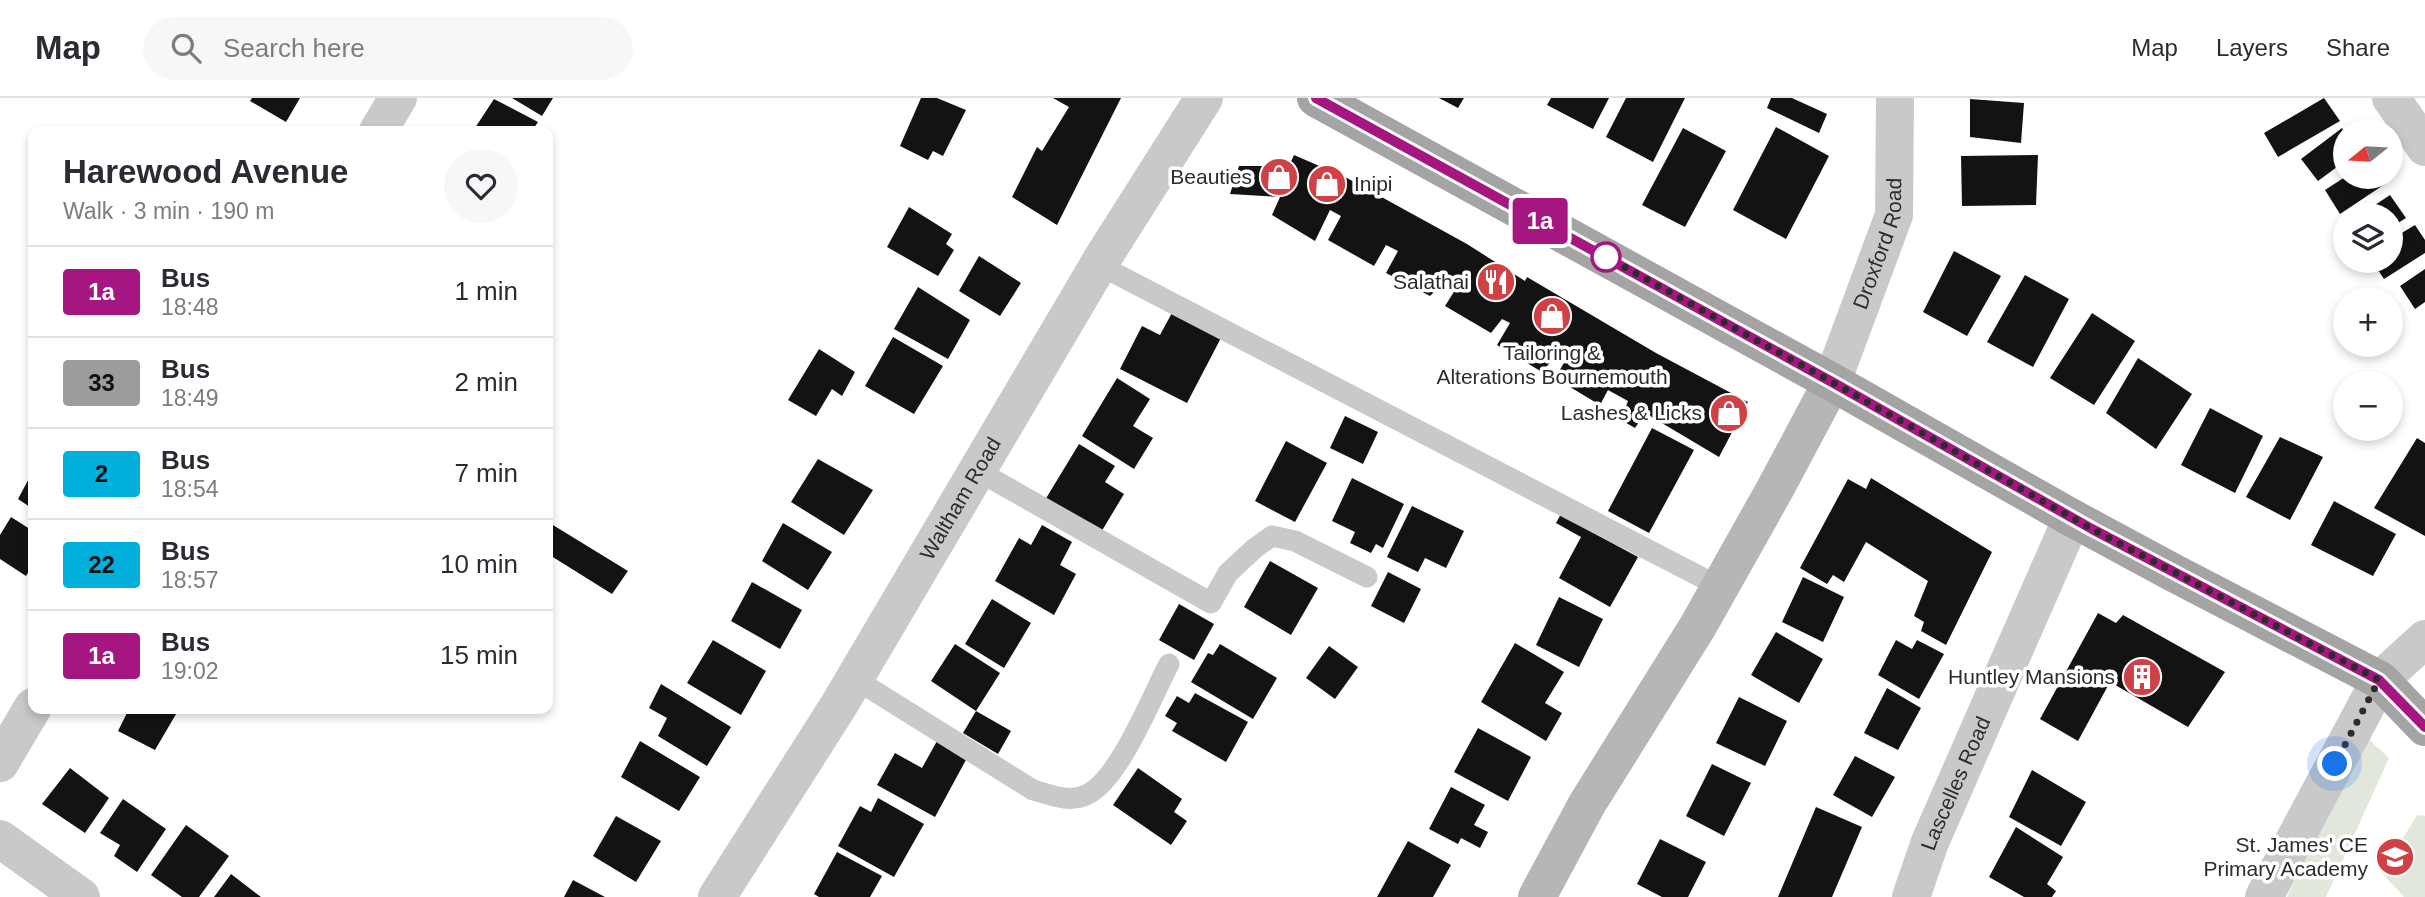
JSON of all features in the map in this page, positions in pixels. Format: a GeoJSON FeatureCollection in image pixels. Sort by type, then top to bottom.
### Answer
{"type":"FeatureCollection","features":[{"type":"Feature","properties":{"kind":"main road"},"geometry":{"type":"LineString","coordinates":[[1316,98],[1832,382],[2072,518],[2379,680],[2425,727]]}},
{"type":"Feature","properties":{"kind":"street"},"geometry":{"type":"LineString","coordinates":[[381,126],[398,98]]}},
{"type":"Feature","properties":{"kind":"street","name":"Waltham Road"},"geometry":{"type":"LineString","coordinates":[[717,897],[855,679],[1100,265],[1204,98]]}},
{"type":"Feature","properties":{"kind":"street","name":"Droxford Road"},"geometry":{"type":"LineString","coordinates":[[1832,382],[1894,215],[1895,98]]}},
{"type":"Feature","properties":{"kind":"street"},"geometry":{"type":"LineString","coordinates":[[2391,98],[2425,147]]}},
{"type":"Feature","properties":{"kind":"street"},"geometry":{"type":"LineString","coordinates":[[1537,897],[1587,804],[1720,587],[1832,382]]}},
{"type":"Feature","properties":{"kind":"street","name":"Lascelles Road"},"geometry":{"type":"LineString","coordinates":[[1911,897],[1930,842],[2072,518]]}},
{"type":"Feature","properties":{"kind":"street"},"geometry":{"type":"LineString","coordinates":[[2264,897],[2379,680],[2425,639]]}},
{"type":"Feature","properties":{"kind":"street"},"geometry":{"type":"LineString","coordinates":[[0,763],[29,714]]}},
{"type":"Feature","properties":{"kind":"street"},"geometry":{"type":"LineString","coordinates":[[0,839],[81,897]]}},
{"type":"Feature","properties":{"kind":"lane"},"geometry":{"type":"LineString","coordinates":[[1100,265],[1720,587]]}},
{"type":"Feature","properties":{"kind":"lane"},"geometry":{"type":"LineString","coordinates":[[978,471],[1211,603],[1228,573],[1272,536],[1295,541],[1367,577]]}},
{"type":"Feature","properties":{"kind":"lane"},"geometry":{"type":"LineString","coordinates":[[855,679],[1034,790],[1065,799],[1086,795],[1102,784],[1122,757],[1169,664]]}},
{"type":"Feature","properties":{"kind":"shaded area"},"geometry":{"type":"Polygon","coordinates":[[[2364,735],[2389,758],[2326,897],[2287,897],[2364,735]]]}},
{"type":"Feature","properties":{"kind":"shaded area"},"geometry":{"type":"Polygon","coordinates":[[[2417,815],[2425,816],[2425,897],[2404,897],[2382,873],[2417,815]]]}},
{"type":"Feature","properties":{"kind":"building"},"geometry":{"type":"Polygon","coordinates":[[[252,98],[300,98],[286,122],[250,101],[252,98]]]}},
{"type":"Feature","properties":{"kind":"building"},"geometry":{"type":"Polygon","coordinates":[[[512,98],[553,98],[542,116],[512,98]]]}},
{"type":"Feature","properties":{"kind":"building"},"geometry":{"type":"Polygon","coordinates":[[[921,98],[937,98],[966,110],[943,156],[933,151],[928,160],[900,146],[921,98]]]}},
{"type":"Feature","properties":{"kind":"building"},"geometry":{"type":"Polygon","coordinates":[[[1053,98],[1121,98],[1057,225],[1012,197],[1037,147],[1042,151],[1069,107],[1053,98]]]}},
{"type":"Feature","properties":{"kind":"building"},"geometry":{"type":"Polygon","coordinates":[[[1439,98],[1464,98],[1458,108],[1439,98]]]}},
{"type":"Feature","properties":{"kind":"building"},"geometry":{"type":"Polygon","coordinates":[[[1551,98],[1609,98],[1593,129],[1547,105],[1551,98]]]}},
{"type":"Feature","properties":{"kind":"building"},"geometry":{"type":"Polygon","coordinates":[[[1626,98],[1685,98],[1653,162],[1606,137],[1626,98]]]}},
{"type":"Feature","properties":{"kind":"building"},"geometry":{"type":"Polygon","coordinates":[[[1771,98],[1792,98],[1827,114],[1819,133],[1767,108],[1771,98]]]}},
{"type":"Feature","properties":{"kind":"building"},"geometry":{"type":"Polygon","coordinates":[[[2324,98],[2339,119],[2333,119],[2333,125],[2278,157],[2264,133],[2324,98]]]}},
{"type":"Feature","properties":{"kind":"building"},"geometry":{"type":"Polygon","coordinates":[[[494,99],[538,122],[535,126],[476,126],[494,99]]]}},
{"type":"Feature","properties":{"kind":"building"},"geometry":{"type":"Polygon","coordinates":[[[1970,99],[2024,103],[2021,143],[1970,137],[1970,99]]]}},
{"type":"Feature","properties":{"kind":"building"},"geometry":{"type":"Polygon","coordinates":[[[1776,127],[1829,156],[1786,239],[1733,210],[1776,127]]]}},
{"type":"Feature","properties":{"kind":"building"},"geometry":{"type":"Polygon","coordinates":[[[1683,128],[1726,151],[1685,227],[1642,205],[1683,128]]]}},
{"type":"Feature","properties":{"kind":"building"},"geometry":{"type":"Polygon","coordinates":[[[2333,135],[2333,170],[2318,181],[2301,159],[2333,135]]]}},
{"type":"Feature","properties":{"kind":"building"},"geometry":{"type":"Polygon","coordinates":[[[1294,155],[1347,178],[1467,244],[1525,281],[1527,277],[1656,353],[1748,402],[1719,457],[1645,413],[1635,428],[1621,420],[1628,401],[1608,390],[1600,405],[1555,378],[1568,356],[1560,351],[1542,372],[1497,345],[1510,323],[1502,319],[1491,333],[1445,306],[1457,287],[1446,280],[1430,296],[1386,273],[1398,251],[1386,245],[1374,266],[1328,240],[1341,216],[1330,210],[1315,241],[1272,215],[1280,197],[1230,194],[1239,166],[1289,166],[1294,155]]]}},
{"type":"Feature","properties":{"kind":"building"},"geometry":{"type":"Polygon","coordinates":[[[2038,155],[2036,205],[1962,206],[1961,156],[2038,155]]]}},
{"type":"Feature","properties":{"kind":"building"},"geometry":{"type":"Polygon","coordinates":[[[2333,185],[2333,189],[2378,189],[2356,203],[2333,203],[2325,190],[2333,185]]]}},
{"type":"Feature","properties":{"kind":"building"},"geometry":{"type":"Polygon","coordinates":[[[2390,195],[2396,203],[2378,203],[2390,195]]]}},
{"type":"Feature","properties":{"kind":"building"},"geometry":{"type":"Polygon","coordinates":[[[909,207],[952,234],[946,244],[954,250],[938,276],[887,247],[909,207]]]}},
{"type":"Feature","properties":{"kind":"building"},"geometry":{"type":"Polygon","coordinates":[[[2415,225],[2425,240],[2425,253],[2403,267],[2403,232],[2415,225]]]}},
{"type":"Feature","properties":{"kind":"building"},"geometry":{"type":"Polygon","coordinates":[[[1954,251],[2001,276],[1967,336],[1923,312],[1954,251]]]}},
{"type":"Feature","properties":{"kind":"building"},"geometry":{"type":"Polygon","coordinates":[[[979,256],[1021,283],[1000,316],[959,291],[979,256]]]}},
{"type":"Feature","properties":{"kind":"building"},"geometry":{"type":"Polygon","coordinates":[[[2425,269],[2425,302],[2415,309],[2400,286],[2425,269]]]}},
{"type":"Feature","properties":{"kind":"building"},"geometry":{"type":"Polygon","coordinates":[[[2380,273],[2393,273],[2384,279],[2380,273]]]}},
{"type":"Feature","properties":{"kind":"building"},"geometry":{"type":"Polygon","coordinates":[[[2025,275],[2069,299],[2033,367],[1987,342],[2025,275]]]}},
{"type":"Feature","properties":{"kind":"building"},"geometry":{"type":"Polygon","coordinates":[[[918,287],[970,320],[948,359],[894,329],[918,287]]]}},
{"type":"Feature","properties":{"kind":"building"},"geometry":{"type":"Polygon","coordinates":[[[1173,311],[1222,336],[1187,403],[1120,369],[1142,326],[1160,335],[1173,311]]]}},
{"type":"Feature","properties":{"kind":"building"},"geometry":{"type":"Polygon","coordinates":[[[2092,313],[2135,341],[2094,405],[2050,378],[2092,313]]]}},
{"type":"Feature","properties":{"kind":"building"},"geometry":{"type":"Polygon","coordinates":[[[893,337],[943,366],[914,414],[865,386],[893,337]]]}},
{"type":"Feature","properties":{"kind":"building"},"geometry":{"type":"Polygon","coordinates":[[[819,349],[855,372],[842,396],[832,389],[816,416],[788,400],[819,349]]]}},
{"type":"Feature","properties":{"kind":"building"},"geometry":{"type":"Polygon","coordinates":[[[2138,358],[2192,394],[2156,449],[2106,413],[2138,358]]]}},
{"type":"Feature","properties":{"kind":"building"},"geometry":{"type":"Polygon","coordinates":[[[1117,378],[1150,399],[1133,426],[1153,438],[1134,469],[1082,436],[1117,378]]]}},
{"type":"Feature","properties":{"kind":"building"},"geometry":{"type":"Polygon","coordinates":[[[2210,408],[2263,436],[2235,493],[2181,465],[2210,408]]]}},
{"type":"Feature","properties":{"kind":"building"},"geometry":{"type":"Polygon","coordinates":[[[1345,416],[1378,432],[1363,464],[1330,448],[1345,416]]]}},
{"type":"Feature","properties":{"kind":"building"},"geometry":{"type":"Polygon","coordinates":[[[1652,428],[1694,450],[1649,533],[1608,511],[1652,428]]]}},
{"type":"Feature","properties":{"kind":"building"},"geometry":{"type":"Polygon","coordinates":[[[2280,437],[2323,457],[2290,520],[2246,497],[2280,437]]]}},
{"type":"Feature","properties":{"kind":"building"},"geometry":{"type":"Polygon","coordinates":[[[2417,438],[2425,443],[2425,536],[2374,508],[2417,438]]]}},
{"type":"Feature","properties":{"kind":"building"},"geometry":{"type":"Polygon","coordinates":[[[1286,441],[1327,463],[1295,522],[1255,501],[1286,441]]]}},
{"type":"Feature","properties":{"kind":"building"},"geometry":{"type":"Polygon","coordinates":[[[1079,444],[1115,466],[1105,482],[1124,494],[1100,534],[1045,500],[1079,444]]]}},
{"type":"Feature","properties":{"kind":"building"},"geometry":{"type":"Polygon","coordinates":[[[818,459],[873,490],[844,535],[791,502],[818,459]]]}},
{"type":"Feature","properties":{"kind":"building"},"geometry":{"type":"Polygon","coordinates":[[[1352,478],[1404,504],[1383,548],[1376,544],[1371,553],[1350,543],[1355,532],[1332,521],[1352,478]]]}},
{"type":"Feature","properties":{"kind":"building"},"geometry":{"type":"Polygon","coordinates":[[[1871,478],[1992,552],[1946,645],[1921,631],[1924,622],[1914,616],[1928,581],[1866,542],[1844,582],[1833,575],[1827,584],[1800,568],[1848,479],[1866,489],[1871,478]]]}},
{"type":"Feature","properties":{"kind":"building"},"geometry":{"type":"Polygon","coordinates":[[[28,480],[28,506],[18,499],[28,480]]]}},
{"type":"Feature","properties":{"kind":"building"},"geometry":{"type":"Polygon","coordinates":[[[2334,501],[2396,534],[2373,576],[2311,545],[2334,501]]]}},
{"type":"Feature","properties":{"kind":"building"},"geometry":{"type":"Polygon","coordinates":[[[1566,505],[1586,529],[1638,557],[1610,607],[1559,578],[1581,537],[1556,523],[1566,505]]]}},
{"type":"Feature","properties":{"kind":"building"},"geometry":{"type":"Polygon","coordinates":[[[1412,506],[1464,531],[1446,568],[1425,558],[1418,572],[1387,557],[1412,506]]]}},
{"type":"Feature","properties":{"kind":"building"},"geometry":{"type":"Polygon","coordinates":[[[11,517],[28,528],[26,576],[0,559],[0,535],[11,517]]]}},
{"type":"Feature","properties":{"kind":"building"},"geometry":{"type":"Polygon","coordinates":[[[783,523],[832,552],[808,590],[762,561],[783,523]]]}},
{"type":"Feature","properties":{"kind":"building"},"geometry":{"type":"Polygon","coordinates":[[[553,525],[628,571],[612,594],[553,557],[553,525]]]}},
{"type":"Feature","properties":{"kind":"building"},"geometry":{"type":"Polygon","coordinates":[[[1042,525],[1072,542],[1060,565],[1076,574],[1054,615],[995,581],[1019,538],[1031,545],[1042,525]]]}},
{"type":"Feature","properties":{"kind":"building"},"geometry":{"type":"Polygon","coordinates":[[[1270,561],[1318,588],[1291,635],[1244,607],[1270,561]]]}},
{"type":"Feature","properties":{"kind":"building"},"geometry":{"type":"Polygon","coordinates":[[[1388,572],[1421,589],[1404,623],[1371,606],[1388,572]]]}},
{"type":"Feature","properties":{"kind":"building"},"geometry":{"type":"Polygon","coordinates":[[[1803,577],[1844,597],[1823,642],[1782,622],[1803,577]]]}},
{"type":"Feature","properties":{"kind":"building"},"geometry":{"type":"Polygon","coordinates":[[[752,582],[802,610],[780,649],[731,621],[752,582]]]}},
{"type":"Feature","properties":{"kind":"building"},"geometry":{"type":"Polygon","coordinates":[[[1559,597],[1603,619],[1579,667],[1536,645],[1559,597]]]}},
{"type":"Feature","properties":{"kind":"building"},"geometry":{"type":"Polygon","coordinates":[[[992,599],[1031,623],[1004,668],[965,644],[992,599]]]}},
{"type":"Feature","properties":{"kind":"building"},"geometry":{"type":"Polygon","coordinates":[[[1179,604],[1214,624],[1194,660],[1159,640],[1179,604]]]}},
{"type":"Feature","properties":{"kind":"building","name":"Huntley Mansions"},"geometry":{"type":"Polygon","coordinates":[[[2098,613],[2116,623],[2123,615],[2225,672],[2188,727],[2110,682],[2078,741],[2040,719],[2098,613]]]}},
{"type":"Feature","properties":{"kind":"building"},"geometry":{"type":"Polygon","coordinates":[[[1776,632],[1823,659],[1799,703],[1751,675],[1776,632]]]}},
{"type":"Feature","properties":{"kind":"building"},"geometry":{"type":"Polygon","coordinates":[[[713,640],[766,671],[741,715],[687,683],[713,640]]]}},
{"type":"Feature","properties":{"kind":"building"},"geometry":{"type":"Polygon","coordinates":[[[1896,640],[1912,649],[1917,640],[1944,654],[1919,699],[1878,675],[1896,640]]]}},
{"type":"Feature","properties":{"kind":"building"},"geometry":{"type":"Polygon","coordinates":[[[1515,643],[1564,672],[1545,703],[1562,713],[1546,741],[1481,702],[1515,643]]]}},
{"type":"Feature","properties":{"kind":"building"},"geometry":{"type":"Polygon","coordinates":[[[955,644],[1000,673],[976,711],[931,681],[955,644]]]}},
{"type":"Feature","properties":{"kind":"building"},"geometry":{"type":"Polygon","coordinates":[[[1220,644],[1277,678],[1253,719],[1191,682],[1208,653],[1213,655],[1220,644]]]}},
{"type":"Feature","properties":{"kind":"building"},"geometry":{"type":"Polygon","coordinates":[[[1329,646],[1358,667],[1335,699],[1306,678],[1329,646]]]}},
{"type":"Feature","properties":{"kind":"building"},"geometry":{"type":"Polygon","coordinates":[[[661,684],[731,727],[707,766],[658,736],[667,718],[649,708],[661,684]]]}},
{"type":"Feature","properties":{"kind":"building"},"geometry":{"type":"Polygon","coordinates":[[[1887,688],[1921,708],[1898,750],[1864,733],[1887,688]]]}},
{"type":"Feature","properties":{"kind":"building"},"geometry":{"type":"Polygon","coordinates":[[[1195,693],[1248,722],[1226,762],[1172,731],[1177,723],[1165,716],[1177,696],[1189,703],[1195,693]]]}},
{"type":"Feature","properties":{"kind":"building"},"geometry":{"type":"Polygon","coordinates":[[[1739,697],[1787,721],[1765,766],[1716,743],[1739,697]]]}},
{"type":"Feature","properties":{"kind":"building"},"geometry":{"type":"Polygon","coordinates":[[[976,711],[1011,731],[998,754],[963,733],[976,711]]]}},
{"type":"Feature","properties":{"kind":"building"},"geometry":{"type":"Polygon","coordinates":[[[126,714],[176,714],[155,750],[118,731],[126,714]]]}},
{"type":"Feature","properties":{"kind":"building"},"geometry":{"type":"Polygon","coordinates":[[[1478,728],[1531,757],[1508,801],[1454,772],[1478,728]]]}},
{"type":"Feature","properties":{"kind":"building"},"geometry":{"type":"Polygon","coordinates":[[[640,741],[700,777],[679,811],[621,777],[640,741]]]}},
{"type":"Feature","properties":{"kind":"building"},"geometry":{"type":"Polygon","coordinates":[[[937,741],[967,758],[935,817],[877,785],[895,753],[922,768],[937,741]]]}},
{"type":"Feature","properties":{"kind":"building"},"geometry":{"type":"Polygon","coordinates":[[[1855,756],[1895,777],[1872,817],[1833,795],[1855,756]]]}},
{"type":"Feature","properties":{"kind":"building"},"geometry":{"type":"Polygon","coordinates":[[[1712,764],[1751,783],[1724,836],[1686,816],[1712,764]]]}},
{"type":"Feature","properties":{"kind":"building"},"geometry":{"type":"Polygon","coordinates":[[[70,768],[109,798],[85,833],[42,804],[70,768]]]}},
{"type":"Feature","properties":{"kind":"building"},"geometry":{"type":"Polygon","coordinates":[[[1138,768],[1182,799],[1174,812],[1187,821],[1171,845],[1113,805],[1138,768]]]}},
{"type":"Feature","properties":{"kind":"building"},"geometry":{"type":"Polygon","coordinates":[[[2032,770],[2086,802],[2061,846],[2009,817],[2032,770]]]}},
{"type":"Feature","properties":{"kind":"building"},"geometry":{"type":"Polygon","coordinates":[[[1451,787],[1485,805],[1474,825],[1488,832],[1480,848],[1461,838],[1458,844],[1429,829],[1451,787]]]}},
{"type":"Feature","properties":{"kind":"building"},"geometry":{"type":"Polygon","coordinates":[[[878,798],[924,824],[894,877],[838,846],[860,806],[871,812],[878,798]]]}},
{"type":"Feature","properties":{"kind":"building"},"geometry":{"type":"Polygon","coordinates":[[[123,799],[166,829],[137,872],[114,856],[120,845],[100,833],[123,799]]]}},
{"type":"Feature","properties":{"kind":"building"},"geometry":{"type":"Polygon","coordinates":[[[1816,807],[1862,827],[1832,897],[1778,897],[1816,807]]]}},
{"type":"Feature","properties":{"kind":"building"},"geometry":{"type":"Polygon","coordinates":[[[616,816],[661,841],[636,882],[593,856],[616,816]]]}},
{"type":"Feature","properties":{"kind":"building"},"geometry":{"type":"Polygon","coordinates":[[[186,825],[229,856],[199,897],[182,897],[151,875],[186,825]]]}},
{"type":"Feature","properties":{"kind":"building"},"geometry":{"type":"Polygon","coordinates":[[[2016,827],[2063,857],[2047,884],[2056,891],[2052,897],[2024,897],[1989,877],[2016,827]]]}},
{"type":"Feature","properties":{"kind":"building"},"geometry":{"type":"Polygon","coordinates":[[[1660,839],[1706,862],[1688,897],[1662,897],[1637,884],[1660,839]]]}},
{"type":"Feature","properties":{"kind":"building"},"geometry":{"type":"Polygon","coordinates":[[[1408,841],[1451,865],[1433,897],[1377,897],[1408,841]]]}},
{"type":"Feature","properties":{"kind":"building"},"geometry":{"type":"Polygon","coordinates":[[[837,852],[882,876],[870,897],[819,897],[814,894],[837,852]]]}},
{"type":"Feature","properties":{"kind":"building"},"geometry":{"type":"Polygon","coordinates":[[[231,874],[261,897],[214,897],[231,874]]]}},
{"type":"Feature","properties":{"kind":"building"},"geometry":{"type":"Polygon","coordinates":[[[573,880],[605,897],[564,897],[573,880]]]}},
{"type":"Feature","properties":{"kind":"bus line","name":"1a"},"geometry":{"type":"LineString","coordinates":[[1316,98],[1832,382],[2092,529],[2379,680],[2425,727]]}},
{"type":"Feature","properties":{"kind":"place","name":"Beauties"},"geometry":{"type":"Point","coordinates":[1279,177]}},
{"type":"Feature","properties":{"kind":"place","name":"Inipi"},"geometry":{"type":"Point","coordinates":[1327,184]}},
{"type":"Feature","properties":{"kind":"place","name":"Salathai"},"geometry":{"type":"Point","coordinates":[1496,282]}},
{"type":"Feature","properties":{"kind":"place","name":"Tailoring & Alterations Bournemouth"},"geometry":{"type":"Point","coordinates":[1552,316]}},
{"type":"Feature","properties":{"kind":"place","name":"Lashes & Licks"},"geometry":{"type":"Point","coordinates":[1729,413]}},
{"type":"Feature","properties":{"kind":"place","name":"Huntley Mansions"},"geometry":{"type":"Point","coordinates":[2142,677]}},
{"type":"Feature","properties":{"kind":"place","name":"St. James' CE Primary Academy"},"geometry":{"type":"Point","coordinates":[2395,857]}},
{"type":"Feature","properties":{"kind":"route"},"geometry":{"type":"LineString","coordinates":[[1606,257],[1599,253],[2092,529],[2379,680],[2335,764]]}}]}
